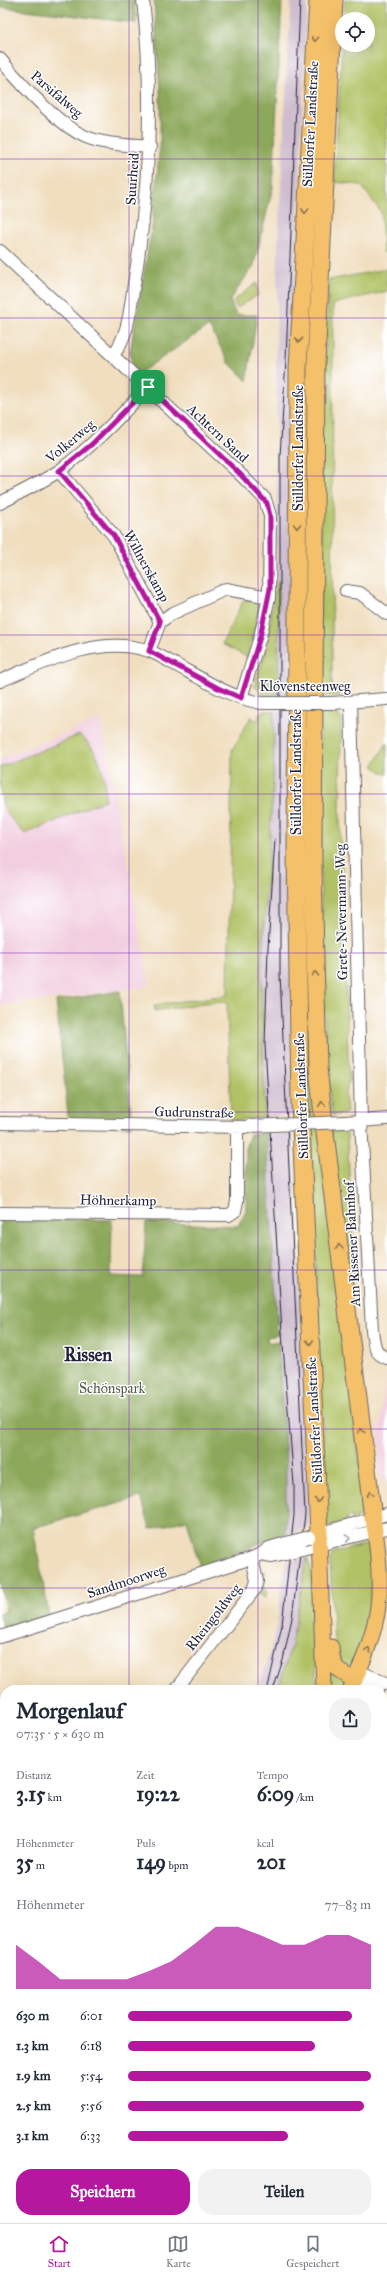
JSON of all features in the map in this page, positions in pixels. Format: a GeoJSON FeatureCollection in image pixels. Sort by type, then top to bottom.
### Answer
{"type":"FeatureCollection","features":[{"type":"Feature","properties":{"kind":"highway","name":"Sülldorfer Landstraße"},"geometry":{"type":"LineString","coordinates":[[314,1541],[301,1118],[296,861],[298,368],[318,0]]}},
{"type":"Feature","properties":{"kind":"highway","name":"Sülldorfer Landstraße"},"geometry":{"type":"LineString","coordinates":[[334,0],[316,363],[313,854],[314,951],[318,1068],[325,1133],[381,1523]]}},
{"type":"Feature","properties":{"kind":"main road"},"geometry":{"type":"LineString","coordinates":[[314,1541],[329,1599],[332,1662],[338,1672],[354,1680],[372,1638],[379,1603],[381,1523]]}},
{"type":"Feature","properties":{"kind":"main road"},"geometry":{"type":"LineString","coordinates":[[320,1568],[324,1685]]}},
{"type":"Feature","properties":{"kind":"street","name":"Suurheid"},"geometry":{"type":"LineString","coordinates":[[113,355],[120,346],[129,322],[143,235],[150,147],[148,50],[143,0]]}},
{"type":"Feature","properties":{"kind":"street","name":"Parsifalweg"},"geometry":{"type":"LineString","coordinates":[[0,59],[22,85],[67,125],[82,135],[107,142],[150,147]]}},
{"type":"Feature","properties":{"kind":"street","name":"Achtern Sand"},"geometry":{"type":"LineString","coordinates":[[0,251],[148,387],[265,499],[270,516],[268,597],[260,637],[241,698]]}},
{"type":"Feature","properties":{"kind":"street","name":"Volkerweg"},"geometry":{"type":"LineString","coordinates":[[0,503],[26,491],[59,471],[92,444],[148,387]]}},
{"type":"Feature","properties":{"kind":"street","name":"Willnerskamp"},"geometry":{"type":"LineString","coordinates":[[59,471],[114,536],[160,622]]}},
{"type":"Feature","properties":{"kind":"street"},"geometry":{"type":"LineString","coordinates":[[149,651],[160,622],[171,614],[226,589],[268,597]]}},
{"type":"Feature","properties":{"kind":"street"},"geometry":{"type":"LineString","coordinates":[[346,591],[360,593],[387,614]]}},
{"type":"Feature","properties":{"kind":"street","name":"Klövensteenweg"},"geometry":{"type":"LineString","coordinates":[[0,681],[34,666],[87,648],[122,646],[149,651],[218,688],[241,698],[262,702],[332,703],[387,699]]}},
{"type":"Feature","properties":{"kind":"street","name":"Grete-Nevermann-Weg"},"geometry":{"type":"LineString","coordinates":[[351,702],[361,1121]]}},
{"type":"Feature","properties":{"kind":"street","name":"Gudrunstraße"},"geometry":{"type":"LineString","coordinates":[[0,1123],[237,1128],[250,1126],[387,1119]]}},
{"type":"Feature","properties":{"kind":"street","name":"Am Rissener Bahnhof"},"geometry":{"type":"LineString","coordinates":[[361,1121],[372,1330],[376,1351],[387,1358]]}},
{"type":"Feature","properties":{"kind":"street","name":"Höhnerkamp"},"geometry":{"type":"LineString","coordinates":[[0,1213],[223,1217],[234,1213],[238,1201],[237,1128]]}},
{"type":"Feature","properties":{"kind":"street","name":"Sandmoorweg"},"geometry":{"type":"LineString","coordinates":[[0,1637],[257,1556],[272,1556],[286,1548],[381,1523]]}},
{"type":"Feature","properties":{"kind":"street","name":"Rheingoldweg"},"geometry":{"type":"LineString","coordinates":[[180,1685],[254,1590],[257,1581],[257,1556]]}},
{"type":"Feature","properties":{"kind":"street"},"geometry":{"type":"LineString","coordinates":[[354,1680],[387,1684]]}},
{"type":"Feature","properties":{"kind":"street"},"geometry":{"type":"LineString","coordinates":[[354,1680],[366,1685]]}},
{"type":"Feature","properties":{"kind":"shaded area"},"geometry":{"type":"Polygon","coordinates":[[[291,0],[307,0],[288,458],[291,694],[278,694],[276,356],[278,243],[291,0]]]}},
{"type":"Feature","properties":{"kind":"shaded area"},"geometry":{"type":"Polygon","coordinates":[[[274,711],[292,711],[293,988],[290,1000],[293,1115],[265,1117],[261,973],[273,785],[274,711]]]}},
{"type":"Feature","properties":{"kind":"shaded area"},"geometry":{"type":"Polygon","coordinates":[[[101,719],[150,986],[0,1006],[0,759],[101,719]]]}},
{"type":"Feature","properties":{"kind":"shaded area"},"geometry":{"type":"Polygon","coordinates":[[[266,1134],[293,1134],[308,1462],[309,1527],[286,1535],[286,1466],[266,1134]]]}},
{"type":"Feature","properties":{"kind":"shaded area"},"geometry":{"type":"Polygon","coordinates":[[[387,1372],[387,1481],[383,1479],[379,1470],[379,1433],[387,1372]]]}},
{"type":"Feature","properties":{"kind":"shaded area"},"geometry":{"type":"Polygon","coordinates":[[[307,1558],[291,1646],[279,1685],[260,1685],[276,1629],[286,1561],[307,1558]]]}},
{"type":"Feature","properties":{"kind":"green space"},"geometry":{"type":"Polygon","coordinates":[[[0,0],[134,0],[136,23],[0,7],[0,0]]]}},
{"type":"Feature","properties":{"kind":"green space"},"geometry":{"type":"Polygon","coordinates":[[[154,0],[282,0],[273,187],[254,265],[230,300],[236,315],[257,315],[247,381],[229,363],[209,326],[135,376],[130,352],[152,228],[160,144],[160,89],[154,0]]]}},
{"type":"Feature","properties":{"kind":"green space"},"geometry":{"type":"Polygon","coordinates":[[[345,0],[387,0],[387,252],[383,253],[381,212],[361,185],[334,182],[342,52],[375,52],[375,12],[344,12],[345,0]]]}},
{"type":"Feature","properties":{"kind":"green space"},"geometry":{"type":"Polygon","coordinates":[[[387,269],[387,291],[333,304],[332,683],[334,690],[341,696],[319,695],[322,429],[329,280],[387,269]]]}},
{"type":"Feature","properties":{"kind":"green space"},"geometry":{"type":"Polygon","coordinates":[[[257,283],[258,295],[237,308],[233,301],[257,283]]]}},
{"type":"Feature","properties":{"kind":"green space"},"geometry":{"type":"Polygon","coordinates":[[[279,580],[278,694],[263,694],[254,686],[266,650],[276,584],[279,580]]]}},
{"type":"Feature","properties":{"kind":"green space"},"geometry":{"type":"Polygon","coordinates":[[[244,599],[263,603],[247,657],[222,644],[244,599]]]}},
{"type":"Feature","properties":{"kind":"green space"},"geometry":{"type":"Polygon","coordinates":[[[263,711],[274,711],[273,785],[261,973],[265,1117],[231,1121],[227,1002],[204,1003],[155,1011],[154,1005],[228,995],[232,750],[251,717],[258,721],[259,714],[263,711]]]}},
{"type":"Feature","properties":{"kind":"green space"},"geometry":{"type":"Polygon","coordinates":[[[304,711],[309,711],[308,868],[364,1515],[352,1520],[351,1516],[346,1518],[347,1521],[332,1526],[327,1524],[304,1008],[304,711]]]}},
{"type":"Feature","properties":{"kind":"green space"},"geometry":{"type":"Polygon","coordinates":[[[320,711],[334,711],[341,718],[340,825],[349,1080],[345,1096],[347,1111],[345,1114],[332,1115],[324,1014],[322,964],[320,711]]]}},
{"type":"Feature","properties":{"kind":"green space"},"geometry":{"type":"Polygon","coordinates":[[[79,735],[92,748],[97,756],[103,772],[105,800],[25,834],[11,818],[3,805],[0,789],[0,767],[79,735]]]}},
{"type":"Feature","properties":{"kind":"green space"},"geometry":{"type":"Polygon","coordinates":[[[387,743],[387,775],[373,766],[387,743]]]}},
{"type":"Feature","properties":{"kind":"green space"},"geometry":{"type":"Polygon","coordinates":[[[120,991],[132,1126],[69,1125],[56,1001],[120,991]]]}},
{"type":"Feature","properties":{"kind":"green space"},"geometry":{"type":"Polygon","coordinates":[[[345,1130],[347,1135],[355,1274],[348,1273],[330,1131],[345,1130]]]}},
{"type":"Feature","properties":{"kind":"green space","name":"Schönspark"},"geometry":{"type":"Polygon","coordinates":[[[250,1134],[266,1134],[278,1335],[267,1337],[268,1343],[278,1341],[286,1466],[286,1535],[263,1542],[200,1568],[187,1520],[150,1529],[141,1497],[33,1528],[49,1615],[2,1630],[0,1613],[6,1611],[0,1583],[0,1218],[112,1220],[111,1276],[143,1277],[146,1222],[238,1226],[246,1210],[246,1146],[250,1134]]]}},
{"type":"Feature","properties":{"kind":"green space"},"geometry":{"type":"Polygon","coordinates":[[[363,1545],[369,1546],[373,1573],[370,1625],[354,1668],[350,1670],[335,1661],[330,1561],[333,1553],[363,1545]]]}},
{"type":"Feature","properties":{"kind":"green space"},"geometry":{"type":"Polygon","coordinates":[[[307,1558],[311,1569],[317,1685],[279,1685],[291,1646],[307,1558]]]}},
{"type":"Feature","properties":{"kind":"green space"},"geometry":{"type":"Polygon","coordinates":[[[263,1571],[265,1572],[263,1589],[268,1590],[265,1598],[258,1593],[263,1571]]]}},
{"type":"Feature","properties":{"kind":"green space"},"geometry":{"type":"Polygon","coordinates":[[[330,1667],[346,1680],[344,1685],[330,1685],[330,1667]]]}},
{"type":"Feature","properties":{"kind":"tram line"},"geometry":{"type":"LineString","coordinates":[[275,1685],[283,1660],[292,1618],[305,1514],[280,974],[280,456],[286,360],[300,0]]}},
{"type":"Feature","properties":{"kind":"tram line"},"geometry":{"type":"LineString","coordinates":[[268,1685],[282,1625],[294,1515],[294,1485],[282,1333],[265,1045],[268,948],[275,839]]}},
{"type":"Feature","properties":{"kind":"district","name":"Rissen"},"geometry":{"type":"Point","coordinates":[88,1355]}},
{"type":"Feature","properties":{"kind":"route"},"geometry":{"type":"LineString","coordinates":[[148,387],[239,473],[265,499],[267,503],[270,516],[270,589],[260,637],[241,698],[218,688],[149,651],[160,622],[114,536],[59,471],[92,444],[148,387]]}}]}
